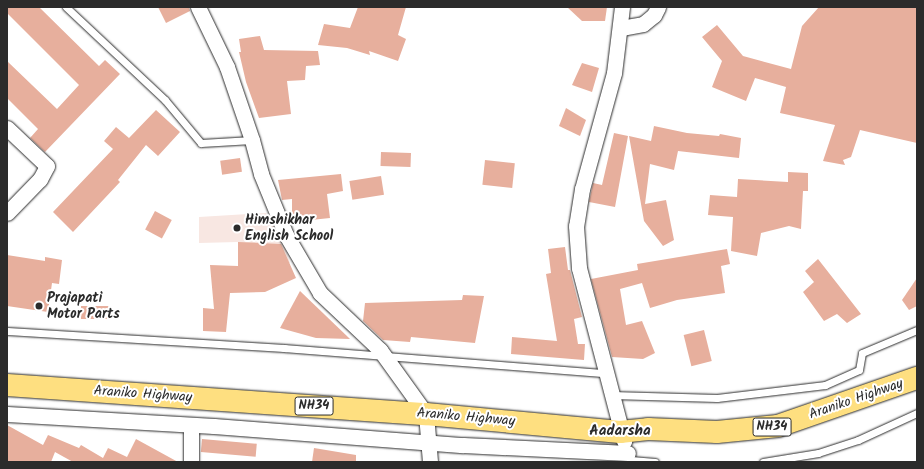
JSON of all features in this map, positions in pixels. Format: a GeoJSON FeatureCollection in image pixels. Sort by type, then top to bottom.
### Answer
{"type":"FeatureCollection","features":[{"type":"Feature","properties":{"kind":"highway","name":"Araniko Highway"},"geometry":{"type":"LineString","coordinates":[[7,385],[426,414],[620,432],[648,429],[717,432],[778,426],[917,378]]}},
{"type":"Feature","properties":{"kind":"street"},"geometry":{"type":"LineString","coordinates":[[198,7],[227,67],[252,140],[272,206],[302,266],[324,298],[385,358],[426,414],[430,462]]}},
{"type":"Feature","properties":{"kind":"street"},"geometry":{"type":"LineString","coordinates":[[7,414],[191,425],[630,458],[620,432],[579,268],[576,226],[582,189],[614,73],[621,28],[622,7]]}},
{"type":"Feature","properties":{"kind":"street"},"geometry":{"type":"LineString","coordinates":[[621,28],[643,24],[654,15],[658,7]]}},
{"type":"Feature","properties":{"kind":"street"},"geometry":{"type":"LineString","coordinates":[[7,128],[47,166],[40,179],[7,213]]}},
{"type":"Feature","properties":{"kind":"street"},"geometry":{"type":"LineString","coordinates":[[191,425],[191,462]]}},
{"type":"Feature","properties":{"kind":"lane"},"geometry":{"type":"LineString","coordinates":[[66,7],[165,100],[201,143],[252,140]]}},
{"type":"Feature","properties":{"kind":"lane"},"geometry":{"type":"LineString","coordinates":[[611,395],[717,398],[825,385],[859,370],[862,353],[917,330]]}},
{"type":"Feature","properties":{"kind":"lane"},"geometry":{"type":"LineString","coordinates":[[7,331],[284,348],[385,358],[605,373]]}},
{"type":"Feature","properties":{"kind":"lane"},"geometry":{"type":"LineString","coordinates":[[763,462],[818,453],[858,440],[917,413]]}},
{"type":"Feature","properties":{"kind":"lane"},"geometry":{"type":"LineString","coordinates":[[630,458],[655,462]]}},
{"type":"Feature","properties":{"kind":"shaded area","name":"Himshikhar English School"},"geometry":{"type":"Polygon","coordinates":[[[266,213],[282,239],[290,263],[238,262],[238,242],[199,243],[199,217],[266,213]]]}},
{"type":"Feature","properties":{"kind":"building"},"geometry":{"type":"Polygon","coordinates":[[[7,7],[39,7],[99,66],[105,60],[120,74],[45,152],[30,138],[38,129],[7,98],[7,61],[57,109],[79,85],[7,13],[7,7]]]}},
{"type":"Feature","properties":{"kind":"building"},"geometry":{"type":"Polygon","coordinates":[[[158,7],[189,7],[190,11],[166,23],[158,7]]]}},
{"type":"Feature","properties":{"kind":"building"},"geometry":{"type":"Polygon","coordinates":[[[358,7],[406,7],[398,35],[406,39],[398,61],[369,51],[370,55],[347,48],[318,45],[324,24],[350,28],[358,7]]]}},
{"type":"Feature","properties":{"kind":"building"},"geometry":{"type":"Polygon","coordinates":[[[567,7],[607,7],[605,21],[582,21],[567,7]]]}},
{"type":"Feature","properties":{"kind":"building"},"geometry":{"type":"Polygon","coordinates":[[[819,7],[917,7],[917,143],[860,130],[851,157],[843,160],[845,165],[823,161],[835,125],[780,113],[786,87],[755,78],[746,101],[712,87],[722,61],[702,37],[717,25],[743,56],[791,69],[802,26],[819,7]]]}},
{"type":"Feature","properties":{"kind":"building"},"geometry":{"type":"Polygon","coordinates":[[[260,36],[264,50],[318,51],[320,65],[306,66],[305,80],[287,81],[291,114],[259,118],[246,82],[239,52],[241,52],[239,39],[260,36]]]}},
{"type":"Feature","properties":{"kind":"building"},"geometry":{"type":"Polygon","coordinates":[[[582,63],[599,68],[592,92],[572,85],[582,63]]]}},
{"type":"Feature","properties":{"kind":"building"},"geometry":{"type":"Polygon","coordinates":[[[566,108],[586,120],[580,136],[559,126],[566,108]]]}},
{"type":"Feature","properties":{"kind":"building"},"geometry":{"type":"Polygon","coordinates":[[[156,110],[180,132],[158,156],[146,145],[118,180],[120,182],[73,232],[53,212],[113,149],[104,141],[116,127],[129,138],[156,110]]]}},
{"type":"Feature","properties":{"kind":"building"},"geometry":{"type":"Polygon","coordinates":[[[654,126],[687,133],[719,136],[720,134],[741,138],[739,158],[678,151],[674,170],[650,164],[645,204],[666,200],[674,240],[663,246],[644,221],[629,136],[651,141],[654,126]]]}},
{"type":"Feature","properties":{"kind":"building"},"geometry":{"type":"Polygon","coordinates":[[[614,133],[628,136],[615,207],[589,202],[593,183],[602,185],[614,133]]]}},
{"type":"Feature","properties":{"kind":"building"},"geometry":{"type":"Polygon","coordinates":[[[381,152],[411,153],[410,167],[381,166],[381,152]]]}},
{"type":"Feature","properties":{"kind":"building"},"geometry":{"type":"Polygon","coordinates":[[[240,158],[242,172],[222,175],[220,161],[240,158]]]}},
{"type":"Feature","properties":{"kind":"building"},"geometry":{"type":"Polygon","coordinates":[[[485,160],[515,163],[512,188],[482,185],[485,160]]]}},
{"type":"Feature","properties":{"kind":"building"},"geometry":{"type":"Polygon","coordinates":[[[788,172],[808,173],[808,191],[803,191],[801,229],[789,226],[761,233],[757,256],[731,251],[733,217],[708,215],[710,195],[737,197],[738,179],[788,182],[788,172]]]}},
{"type":"Feature","properties":{"kind":"building"},"geometry":{"type":"Polygon","coordinates":[[[341,174],[343,191],[327,194],[330,218],[292,222],[292,199],[282,200],[278,180],[341,174]]]}},
{"type":"Feature","properties":{"kind":"building"},"geometry":{"type":"Polygon","coordinates":[[[381,176],[384,195],[352,200],[349,181],[381,176]]]}},
{"type":"Feature","properties":{"kind":"building"},"geometry":{"type":"Polygon","coordinates":[[[155,211],[172,220],[162,238],[145,230],[155,211]]]}},
{"type":"Feature","properties":{"kind":"building"},"geometry":{"type":"Polygon","coordinates":[[[238,242],[281,244],[296,278],[265,292],[230,293],[226,332],[203,331],[203,308],[214,309],[210,265],[238,266],[238,242]]]}},
{"type":"Feature","properties":{"kind":"building"},"geometry":{"type":"Polygon","coordinates":[[[565,247],[568,270],[570,270],[582,317],[574,319],[578,344],[585,344],[584,360],[511,354],[512,337],[557,341],[546,274],[551,273],[548,249],[565,247]]]}},
{"type":"Feature","properties":{"kind":"building"},"geometry":{"type":"Polygon","coordinates":[[[727,249],[730,264],[721,266],[725,293],[677,300],[650,308],[642,283],[620,289],[626,325],[642,321],[655,353],[643,359],[612,357],[591,279],[638,270],[637,264],[727,249]]]}},
{"type":"Feature","properties":{"kind":"building"},"geometry":{"type":"Polygon","coordinates":[[[7,255],[45,261],[45,257],[62,260],[59,284],[52,283],[48,312],[7,306],[7,255]]]}},
{"type":"Feature","properties":{"kind":"building"},"geometry":{"type":"Polygon","coordinates":[[[818,259],[861,314],[847,323],[837,314],[824,321],[803,292],[814,282],[805,271],[818,259]]]}},
{"type":"Feature","properties":{"kind":"building"},"geometry":{"type":"Polygon","coordinates":[[[917,278],[917,306],[909,310],[902,300],[917,278]]]}},
{"type":"Feature","properties":{"kind":"building"},"geometry":{"type":"Polygon","coordinates":[[[300,291],[350,339],[316,338],[280,328],[300,291]]]}},
{"type":"Feature","properties":{"kind":"building"},"geometry":{"type":"Polygon","coordinates":[[[463,295],[484,296],[475,343],[411,337],[410,342],[383,340],[363,321],[365,303],[462,300],[463,295]]]}},
{"type":"Feature","properties":{"kind":"building"},"geometry":{"type":"Polygon","coordinates":[[[81,306],[109,306],[109,319],[81,319],[81,306]]]}},
{"type":"Feature","properties":{"kind":"building"},"geometry":{"type":"Polygon","coordinates":[[[704,330],[712,361],[691,366],[684,335],[704,330]]]}},
{"type":"Feature","properties":{"kind":"building"},"geometry":{"type":"Polygon","coordinates":[[[7,425],[43,445],[48,435],[79,448],[81,445],[103,458],[108,448],[127,457],[136,439],[178,462],[73,462],[55,452],[51,462],[7,462],[7,425]]]}},
{"type":"Feature","properties":{"kind":"building"},"geometry":{"type":"Polygon","coordinates":[[[202,439],[257,444],[256,457],[201,452],[202,439]]]}},
{"type":"Feature","properties":{"kind":"building"},"geometry":{"type":"Polygon","coordinates":[[[314,448],[356,455],[356,462],[312,462],[314,448]]]}},
{"type":"Feature","properties":{"kind":"place","name":"Himshikhar English School"},"geometry":{"type":"Point","coordinates":[237,228]}},
{"type":"Feature","properties":{"kind":"place","name":"Prajapati Motor Parts"},"geometry":{"type":"Point","coordinates":[39,306]}},
{"type":"Feature","properties":{"kind":"district","name":"Aadarsha"},"geometry":{"type":"Point","coordinates":[620,432]}}]}
